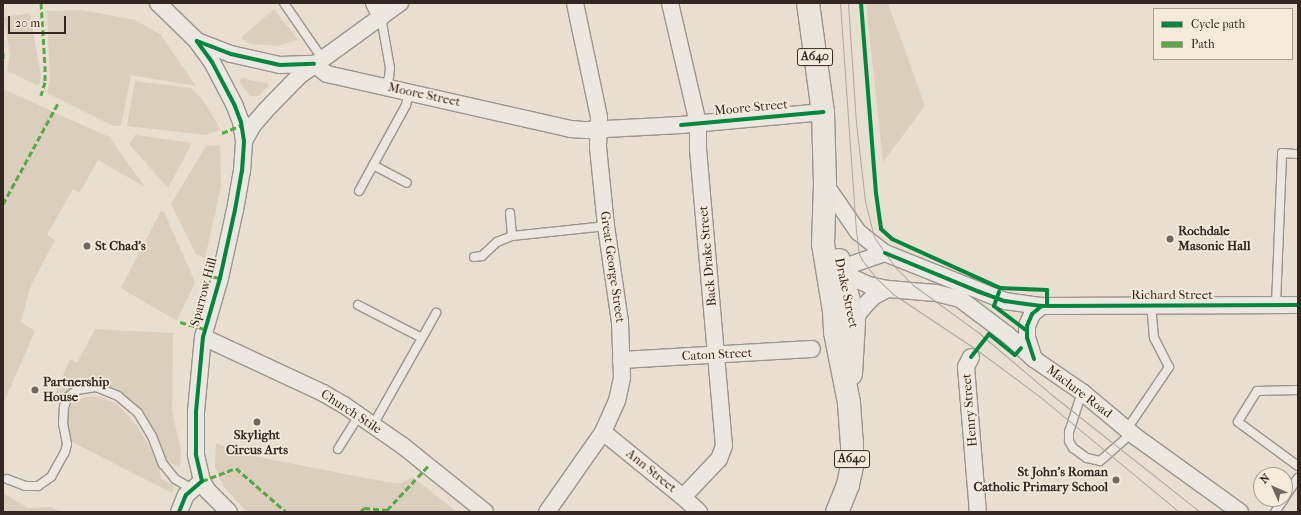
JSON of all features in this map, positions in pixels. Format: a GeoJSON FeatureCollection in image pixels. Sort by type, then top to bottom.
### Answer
{"type":"FeatureCollection","features":[{"type":"Feature","properties":{"kind":"main road","name":"Drake Street"},"geometry":{"type":"LineString","coordinates":[[808,3],[823,112],[825,184],[823,244],[836,332],[849,403]]}},
{"type":"Feature","properties":{"kind":"main road","name":"Drake Street"},"geometry":{"type":"LineString","coordinates":[[825,184],[842,273],[854,322],[849,403],[852,466],[848,485],[837,512]]}},
{"type":"Feature","properties":{"kind":"street"},"geometry":{"type":"LineString","coordinates":[[158,3],[197,41],[212,62],[234,104],[241,122],[244,141]]}},
{"type":"Feature","properties":{"kind":"street"},"geometry":{"type":"LineString","coordinates":[[244,141],[253,125],[264,111],[318,61],[377,10],[400,3]]}},
{"type":"Feature","properties":{"kind":"street","name":"Great George Street"},"geometry":{"type":"LineString","coordinates":[[547,512],[603,432],[617,401],[622,377],[620,322],[606,226],[598,130],[599,117],[575,3]]}},
{"type":"Feature","properties":{"kind":"street","name":"Back Drake Street"},"geometry":{"type":"LineString","coordinates":[[670,3],[698,123],[698,149],[724,446],[719,459],[683,497]]}},
{"type":"Feature","properties":{"kind":"street"},"geometry":{"type":"LineString","coordinates":[[197,41],[231,54],[280,65],[318,61]]}},
{"type":"Feature","properties":{"kind":"street","name":"Moore Street"},"geometry":{"type":"LineString","coordinates":[[318,61],[327,74],[571,128],[598,130],[823,112]]}},
{"type":"Feature","properties":{"kind":"street","name":"Sparrow Hill"},"geometry":{"type":"LineString","coordinates":[[197,485],[196,412],[203,337],[220,278],[235,210],[242,171],[244,141]]}},
{"type":"Feature","properties":{"kind":"street","name":"Richard Street"},"geometry":{"type":"LineString","coordinates":[[825,184],[858,232],[885,253],[997,298],[1044,306],[1298,305]]}},
{"type":"Feature","properties":{"kind":"street"},"geometry":{"type":"LineString","coordinates":[[823,244],[842,273]]}},
{"type":"Feature","properties":{"kind":"street"},"geometry":{"type":"LineString","coordinates":[[834,311],[842,273],[853,264],[872,256],[885,253]]}},
{"type":"Feature","properties":{"kind":"street","name":"Maclure Road"},"geometry":{"type":"LineString","coordinates":[[842,273],[869,285],[888,290],[936,293],[960,299],[1008,335],[1034,359],[1082,392],[1129,431],[1240,512]]}},
{"type":"Feature","properties":{"kind":"street"},"geometry":{"type":"LineString","coordinates":[[854,322],[858,314],[874,296],[888,290]]}},
{"type":"Feature","properties":{"kind":"street"},"geometry":{"type":"LineString","coordinates":[[1034,359],[1027,338],[1027,326],[1032,314],[1044,306]]}},
{"type":"Feature","properties":{"kind":"street","name":"Church Stile"},"geometry":{"type":"LineString","coordinates":[[203,337],[323,393],[359,415],[403,446],[485,512]]}},
{"type":"Feature","properties":{"kind":"street","name":"Caton Street"},"geometry":{"type":"LineString","coordinates":[[621,360],[812,349]]}},
{"type":"Feature","properties":{"kind":"street","name":"Henry Street"},"geometry":{"type":"LineString","coordinates":[[971,358],[966,367],[978,512]]}},
{"type":"Feature","properties":{"kind":"street","name":"Ann Street"},"geometry":{"type":"LineString","coordinates":[[603,432],[683,497],[699,512]]}},
{"type":"Feature","properties":{"kind":"street"},"geometry":{"type":"LineString","coordinates":[[178,512],[186,495],[197,485],[207,490],[230,512]]}},
{"type":"Feature","properties":{"kind":"lane"},"geometry":{"type":"LineString","coordinates":[[284,3],[318,61]]}},
{"type":"Feature","properties":{"kind":"lane"},"geometry":{"type":"LineString","coordinates":[[377,10],[390,68],[389,77],[385,87]]}},
{"type":"Feature","properties":{"kind":"lane"},"geometry":{"type":"LineString","coordinates":[[359,191],[406,105],[409,92]]}},
{"type":"Feature","properties":{"kind":"lane"},"geometry":{"type":"LineString","coordinates":[[1276,305],[1282,153],[1298,154]]}},
{"type":"Feature","properties":{"kind":"lane"},"geometry":{"type":"LineString","coordinates":[[373,165],[407,183]]}},
{"type":"Feature","properties":{"kind":"lane"},"geometry":{"type":"LineString","coordinates":[[510,213],[512,236]]}},
{"type":"Feature","properties":{"kind":"lane"},"geometry":{"type":"LineString","coordinates":[[474,257],[482,256],[498,242],[512,236],[606,226]]}},
{"type":"Feature","properties":{"kind":"lane"},"geometry":{"type":"LineString","coordinates":[[358,305],[422,338]]}},
{"type":"Feature","properties":{"kind":"lane"},"geometry":{"type":"LineString","coordinates":[[1082,392],[1069,432],[1069,441],[1073,448],[1087,458],[1100,461],[1129,431],[1169,367],[1154,338],[1151,305]]}},
{"type":"Feature","properties":{"kind":"lane"},"geometry":{"type":"LineString","coordinates":[[373,425],[436,313]]}},
{"type":"Feature","properties":{"kind":"lane"},"geometry":{"type":"LineString","coordinates":[[7,479],[25,486],[38,486],[51,477],[66,452],[67,444],[63,424],[64,407],[68,397],[77,390],[96,387],[118,396],[138,413],[152,436],[163,464],[175,479],[197,485]]}},
{"type":"Feature","properties":{"kind":"lane"},"geometry":{"type":"LineString","coordinates":[[1298,390],[1257,391],[1238,422],[1298,466]]}},
{"type":"Feature","properties":{"kind":"lane"},"geometry":{"type":"LineString","coordinates":[[338,449],[359,415]]}},
{"type":"Feature","properties":{"kind":"shaded area"},"geometry":{"type":"Polygon","coordinates":[[[866,3],[888,3],[925,106],[883,162],[866,3]]]}},
{"type":"Feature","properties":{"kind":"shaded area"},"geometry":{"type":"Polygon","coordinates":[[[274,9],[298,40],[276,46],[251,44],[241,38],[274,9]]]}},
{"type":"Feature","properties":{"kind":"shaded area"},"geometry":{"type":"Polygon","coordinates":[[[82,10],[135,20],[160,34],[196,86],[131,75],[121,126],[113,126],[47,93],[50,80],[47,11],[82,10]]]}},
{"type":"Feature","properties":{"kind":"shaded area"},"geometry":{"type":"Polygon","coordinates":[[[30,13],[41,77],[39,86],[7,71],[10,55],[4,17],[30,13]]]}},
{"type":"Feature","properties":{"kind":"shaded area"},"geometry":{"type":"Polygon","coordinates":[[[243,77],[252,81],[268,83],[269,86],[258,96],[250,96],[241,84],[240,80],[243,77]]]}},
{"type":"Feature","properties":{"kind":"shaded area"},"geometry":{"type":"Polygon","coordinates":[[[135,81],[191,88],[202,99],[221,130],[205,135],[127,126],[135,81]]]}},
{"type":"Feature","properties":{"kind":"shaded area"},"geometry":{"type":"Polygon","coordinates":[[[3,89],[109,137],[145,187],[98,160],[80,192],[73,189],[47,235],[55,240],[30,287],[21,322],[35,331],[3,404],[3,89]]]}},
{"type":"Feature","properties":{"kind":"shaded area"},"geometry":{"type":"Polygon","coordinates":[[[135,135],[192,143],[168,188],[129,144],[135,135]]]}},
{"type":"Feature","properties":{"kind":"shaded area"},"geometry":{"type":"Polygon","coordinates":[[[220,145],[221,186],[205,258],[196,254],[171,204],[206,146],[220,145]]]}},
{"type":"Feature","properties":{"kind":"shaded area"},"geometry":{"type":"Polygon","coordinates":[[[161,211],[164,212],[195,282],[177,321],[121,288],[161,211]]]}},
{"type":"Feature","properties":{"kind":"shaded area"},"geometry":{"type":"Polygon","coordinates":[[[95,329],[173,333],[172,411],[181,450],[180,467],[168,462],[138,411],[91,385],[72,388],[56,400],[54,397],[70,359],[77,363],[95,329]]]}},
{"type":"Feature","properties":{"kind":"shaded area"},"geometry":{"type":"Polygon","coordinates":[[[85,397],[101,397],[117,404],[137,426],[158,464],[161,479],[174,485],[172,493],[72,442],[66,422],[68,410],[74,402],[85,397]]]}},
{"type":"Feature","properties":{"kind":"shaded area"},"geometry":{"type":"Polygon","coordinates":[[[216,443],[243,454],[386,482],[401,483],[413,477],[457,512],[247,512],[224,487],[215,467],[216,443]]]}},
{"type":"Feature","properties":{"kind":"shaded area"},"geometry":{"type":"Polygon","coordinates":[[[3,493],[28,508],[51,507],[61,512],[3,512],[3,493]]]}},
{"type":"Feature","properties":{"kind":"tram line"},"geometry":{"type":"LineString","coordinates":[[840,3],[856,230],[859,254],[862,260],[876,278],[893,294],[977,350],[1039,396],[1179,512]]}},
{"type":"Feature","properties":{"kind":"tram line"},"geometry":{"type":"LineString","coordinates":[[848,3],[856,123],[865,201],[874,237],[885,253],[895,267],[913,285],[979,333],[1052,395],[1200,512]]}},
{"type":"Feature","properties":{"kind":"marked path"},"geometry":{"type":"LineString","coordinates":[[41,3],[45,66],[45,82],[41,95]]}},
{"type":"Feature","properties":{"kind":"marked path"},"geometry":{"type":"LineString","coordinates":[[3,52],[3,62]]}},
{"type":"Feature","properties":{"kind":"marked path"},"geometry":{"type":"LineString","coordinates":[[3,204],[58,103]]}},
{"type":"Feature","properties":{"kind":"marked path"},"geometry":{"type":"LineString","coordinates":[[222,133],[242,125]]}},
{"type":"Feature","properties":{"kind":"marked path"},"geometry":{"type":"LineString","coordinates":[[204,275],[220,278]]}},
{"type":"Feature","properties":{"kind":"marked path"},"geometry":{"type":"LineString","coordinates":[[180,322],[204,329]]}},
{"type":"Feature","properties":{"kind":"marked path"},"geometry":{"type":"LineString","coordinates":[[360,512],[364,508],[387,510],[428,466]]}},
{"type":"Feature","properties":{"kind":"marked path"},"geometry":{"type":"LineString","coordinates":[[202,481],[236,468],[286,512]]}},
{"type":"Feature","properties":{"kind":"cycle path"},"geometry":{"type":"LineString","coordinates":[[861,3],[876,193],[881,229],[892,239],[1000,288],[1047,290],[1047,305]]}},
{"type":"Feature","properties":{"kind":"cycle path"},"geometry":{"type":"LineString","coordinates":[[179,512],[186,495],[202,481],[196,454],[196,412],[203,337],[220,278],[235,210],[242,171],[244,141],[241,122],[234,104],[212,62],[197,41],[231,54],[280,65],[314,64]]}},
{"type":"Feature","properties":{"kind":"cycle path"},"geometry":{"type":"LineString","coordinates":[[681,125],[823,112]]}},
{"type":"Feature","properties":{"kind":"cycle path"},"geometry":{"type":"LineString","coordinates":[[885,253],[977,291],[1005,301],[1026,304],[1042,306],[1298,305]]}},
{"type":"Feature","properties":{"kind":"cycle path"},"geometry":{"type":"LineString","coordinates":[[999,292],[994,306],[1027,331]]}},
{"type":"Feature","properties":{"kind":"cycle path"},"geometry":{"type":"LineString","coordinates":[[1034,359],[1027,338],[1027,326],[1032,314],[1042,306]]}},
{"type":"Feature","properties":{"kind":"cycle path"},"geometry":{"type":"LineString","coordinates":[[971,357],[989,334],[1015,355],[1021,348]]}},
{"type":"Feature","properties":{"kind":"place","name":"Rochdale Masonic Hall"},"geometry":{"type":"Point","coordinates":[1170,239]}},
{"type":"Feature","properties":{"kind":"place","name":"St Chad's"},"geometry":{"type":"Point","coordinates":[87,246]}},
{"type":"Feature","properties":{"kind":"place","name":"Partnership House"},"geometry":{"type":"Point","coordinates":[35,390]}},
{"type":"Feature","properties":{"kind":"place","name":"Skylight Circus Arts"},"geometry":{"type":"Point","coordinates":[257,422]}},
{"type":"Feature","properties":{"kind":"place","name":"St John's Roman Catholic Primary School"},"geometry":{"type":"Point","coordinates":[1116,480]}}]}
